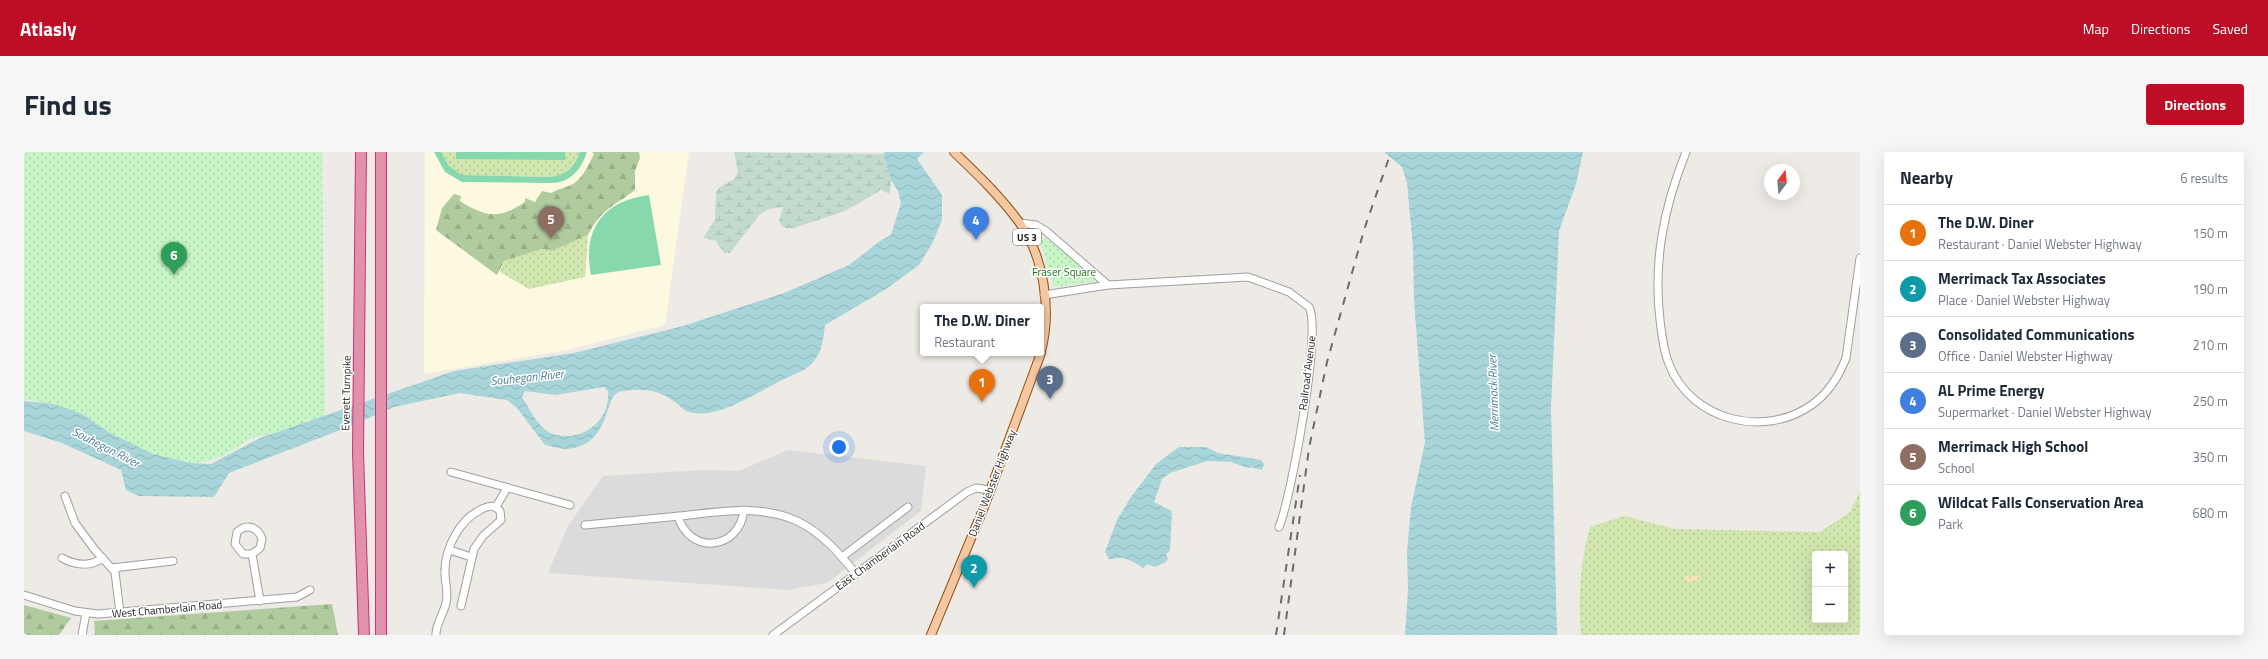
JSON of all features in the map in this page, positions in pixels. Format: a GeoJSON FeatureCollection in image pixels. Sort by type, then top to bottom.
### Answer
{"type":"FeatureCollection","features":[{"type":"Feature","properties":{"kind":"highway","name":"Everett Turnpike"},"geometry":{"type":"LineString","coordinates":[[361,152],[358,452],[364,635]]}},
{"type":"Feature","properties":{"kind":"highway"},"geometry":{"type":"LineString","coordinates":[[381,152],[381,635]]}},
{"type":"Feature","properties":{"kind":"main road","name":"Daniel Webster Highway"},"geometry":{"type":"LineString","coordinates":[[954,152],[1001,199],[1020,223],[1038,265],[1044,295],[1044,330]]}},
{"type":"Feature","properties":{"kind":"main road","name":"Daniel Webster Highway"},"geometry":{"type":"LineString","coordinates":[[931,635],[990,490],[1040,356]]}},
{"type":"Feature","properties":{"kind":"street"},"geometry":{"type":"LineString","coordinates":[[1686,152],[1671,190],[1661,229],[1657,270],[1658,304],[1664,345],[1669,366],[1684,390],[1706,408],[1732,420],[1760,423],[1775,421],[1802,411],[1824,394],[1837,377],[1846,358],[1860,258]]}},
{"type":"Feature","properties":{"kind":"street"},"geometry":{"type":"LineString","coordinates":[[1020,223],[1036,225],[1046,231],[1108,285]]}},
{"type":"Feature","properties":{"kind":"street","name":"Railroad Avenue"},"geometry":{"type":"LineString","coordinates":[[1044,295],[1108,285],[1248,277],[1290,292],[1309,307],[1313,329],[1308,370],[1290,486],[1285,510],[1279,527]]}},
{"type":"Feature","properties":{"kind":"street"},"geometry":{"type":"LineString","coordinates":[[451,472],[570,505]]}},
{"type":"Feature","properties":{"kind":"street"},"geometry":{"type":"LineString","coordinates":[[496,507],[507,488]]}},
{"type":"Feature","properties":{"kind":"street","name":"East Chamberlain Road"},"geometry":{"type":"LineString","coordinates":[[773,635],[967,492],[976,488],[990,490]]}},
{"type":"Feature","properties":{"kind":"street"},"geometry":{"type":"LineString","coordinates":[[65,496],[75,523],[115,572],[120,612]]}},
{"type":"Feature","properties":{"kind":"street"},"geometry":{"type":"LineString","coordinates":[[436,634],[446,603],[445,569],[450,550],[458,530],[466,520],[486,507],[496,507]]}},
{"type":"Feature","properties":{"kind":"street"},"geometry":{"type":"LineString","coordinates":[[461,606],[471,557],[480,539],[500,521],[500,513],[496,507]]}},
{"type":"Feature","properties":{"kind":"street"},"geometry":{"type":"LineString","coordinates":[[842,557],[908,507]]}},
{"type":"Feature","properties":{"kind":"street"},"geometry":{"type":"LineString","coordinates":[[585,526],[744,510],[762,511],[797,521],[824,538],[856,574]]}},
{"type":"Feature","properties":{"kind":"street"},"geometry":{"type":"LineString","coordinates":[[678,516],[682,527],[692,538],[707,543],[714,543],[722,542],[734,534],[742,522],[744,510]]}},
{"type":"Feature","properties":{"kind":"street"},"geometry":{"type":"LineString","coordinates":[[450,550],[471,557]]}},
{"type":"Feature","properties":{"kind":"street"},"geometry":{"type":"LineString","coordinates":[[252,554],[260,600]]}},
{"type":"Feature","properties":{"kind":"street"},"geometry":{"type":"LineString","coordinates":[[62,558],[70,562],[88,564],[103,558]]}},
{"type":"Feature","properties":{"kind":"street"},"geometry":{"type":"LineString","coordinates":[[112,568],[173,561]]}},
{"type":"Feature","properties":{"kind":"street","name":"West Chamberlain Road"},"geometry":{"type":"LineString","coordinates":[[24,596],[86,613],[120,612],[297,597],[310,590]]}},
{"type":"Feature","properties":{"kind":"street"},"geometry":{"type":"LineString","coordinates":[[82,635],[86,613]]}},
{"type":"Feature","properties":{"kind":"shaded area"},"geometry":{"type":"Polygon","coordinates":[[[425,152],[689,152],[665,325],[567,350],[424,374],[425,152]]]}},
{"type":"Feature","properties":{"kind":"shaded area"},"geometry":{"type":"Polygon","coordinates":[[[788,450],[926,466],[921,511],[827,583],[787,590],[548,573],[568,526],[603,476],[703,470],[739,471],[788,450]]]}},
{"type":"Feature","properties":{"kind":"green space"},"geometry":{"type":"Polygon","coordinates":[[[24,152],[322,152],[325,418],[316,421],[308,419],[299,428],[251,438],[223,456],[203,462],[183,463],[155,457],[50,404],[24,399],[24,152]]]}},
{"type":"Feature","properties":{"kind":"green space"},"geometry":{"type":"Polygon","coordinates":[[[434,152],[441,152],[449,166],[462,175],[548,177],[564,173],[572,167],[580,152],[587,152],[582,164],[574,174],[564,181],[551,183],[462,182],[445,172],[434,152]]]}},
{"type":"Feature","properties":{"kind":"green space"},"geometry":{"type":"Polygon","coordinates":[[[441,152],[580,152],[575,163],[568,170],[559,175],[548,177],[462,175],[449,166],[441,152]]]}},
{"type":"Feature","properties":{"kind":"green space"},"geometry":{"type":"Polygon","coordinates":[[[456,152],[565,152],[565,160],[456,159],[456,152]]]}},
{"type":"Feature","properties":{"kind":"green space"},"geometry":{"type":"Polygon","coordinates":[[[592,152],[639,152],[640,158],[635,171],[635,190],[603,213],[588,235],[552,251],[542,249],[504,261],[497,275],[436,230],[442,208],[454,194],[461,196],[460,201],[485,213],[499,214],[507,212],[525,202],[525,198],[535,202],[542,191],[551,193],[575,183],[582,176],[587,167],[594,154],[592,152]]]}},
{"type":"Feature","properties":{"kind":"green space"},"geometry":{"type":"Polygon","coordinates":[[[734,152],[883,154],[891,180],[890,194],[881,190],[845,211],[794,228],[785,228],[779,221],[783,207],[769,209],[760,214],[730,253],[724,253],[716,241],[703,238],[715,220],[716,192],[719,188],[734,179],[738,173],[734,152]]]}},
{"type":"Feature","properties":{"kind":"green space"},"geometry":{"type":"Polygon","coordinates":[[[649,195],[661,265],[591,275],[589,259],[590,244],[593,231],[599,220],[608,211],[619,204],[633,198],[649,195]]]}},
{"type":"Feature","properties":{"kind":"green space"},"geometry":{"type":"Polygon","coordinates":[[[588,235],[585,277],[529,289],[500,272],[504,261],[542,249],[552,251],[588,235]]]}},
{"type":"Feature","properties":{"kind":"green space","name":"Fraser Square"},"geometry":{"type":"Polygon","coordinates":[[[1043,238],[1046,238],[1096,278],[1095,281],[1058,287],[1053,285],[1041,244],[1043,238]]]}},
{"type":"Feature","properties":{"kind":"green space"},"geometry":{"type":"Polygon","coordinates":[[[1860,492],[1860,635],[1581,635],[1580,608],[1582,567],[1590,527],[1624,516],[1675,529],[1820,532],[1850,512],[1860,492]]]}},
{"type":"Feature","properties":{"kind":"green space"},"geometry":{"type":"Polygon","coordinates":[[[332,604],[338,635],[95,635],[94,621],[332,604]]]}},
{"type":"Feature","properties":{"kind":"green space"},"geometry":{"type":"Polygon","coordinates":[[[24,605],[71,618],[59,635],[24,635],[24,605]]]}},
{"type":"Feature","properties":{"kind":"sand"},"geometry":{"type":"Polygon","coordinates":[[[1699,575],[1700,579],[1688,582],[1685,579],[1686,576],[1691,577],[1699,575]]]}},
{"type":"Feature","properties":{"kind":"water","name":"Souhegan River"},"geometry":{"type":"Polygon","coordinates":[[[885,152],[924,152],[917,159],[942,195],[942,220],[932,244],[919,265],[886,289],[825,325],[822,342],[817,357],[806,368],[737,404],[724,409],[712,412],[689,412],[666,396],[647,390],[619,392],[614,395],[599,430],[592,439],[581,446],[564,449],[545,445],[517,408],[507,400],[460,393],[394,407],[348,427],[229,473],[214,497],[139,496],[126,490],[121,470],[62,443],[24,431],[24,401],[54,404],[82,414],[110,433],[153,454],[190,463],[211,464],[260,438],[454,371],[574,353],[683,326],[784,293],[849,265],[880,241],[891,235],[901,203],[898,191],[891,180],[883,154],[885,152]],[[604,387],[555,395],[525,391],[522,397],[543,428],[553,434],[564,436],[583,432],[592,427],[599,420],[605,412],[608,402],[608,391],[604,387]]]}},
{"type":"Feature","properties":{"kind":"water","name":"Merrimack River"},"geometry":{"type":"Polygon","coordinates":[[[1384,152],[1583,152],[1576,184],[1559,231],[1551,408],[1557,635],[1405,635],[1408,591],[1407,553],[1411,507],[1425,443],[1414,301],[1413,247],[1407,183],[1402,167],[1384,152]]]}},
{"type":"Feature","properties":{"kind":"water"},"geometry":{"type":"Polygon","coordinates":[[[1179,447],[1206,447],[1218,453],[1261,460],[1264,464],[1262,470],[1251,467],[1248,468],[1231,462],[1207,461],[1170,473],[1162,479],[1154,502],[1172,511],[1170,551],[1166,554],[1168,559],[1166,562],[1155,567],[1147,564],[1143,568],[1125,559],[1109,559],[1105,552],[1117,520],[1131,497],[1156,464],[1179,447]]]}},
{"type":"Feature","properties":{"kind":"railway"},"geometry":{"type":"LineString","coordinates":[[1284,635],[1309,448],[1327,362],[1364,230],[1391,152]]}},
{"type":"Feature","properties":{"kind":"railway"},"geometry":{"type":"LineString","coordinates":[[1276,635],[1300,475]]}},
{"type":"Feature","properties":{"kind":"place","name":"Merrimack High School"},"geometry":{"type":"Point","coordinates":[551,239]}},
{"type":"Feature","properties":{"kind":"place","name":"AL Prime Energy"},"geometry":{"type":"Point","coordinates":[976,240]}},
{"type":"Feature","properties":{"kind":"place","name":"Wildcat Falls Conservation Area"},"geometry":{"type":"Point","coordinates":[174,275]}},
{"type":"Feature","properties":{"kind":"place","name":"Consolidated Communications"},"geometry":{"type":"Point","coordinates":[1050,399]}},
{"type":"Feature","properties":{"kind":"place","name":"The D.W. Diner"},"geometry":{"type":"Point","coordinates":[982,402]}},
{"type":"Feature","properties":{"kind":"place","name":"Merrimack Tax Associates"},"geometry":{"type":"Point","coordinates":[974,588]}}]}
